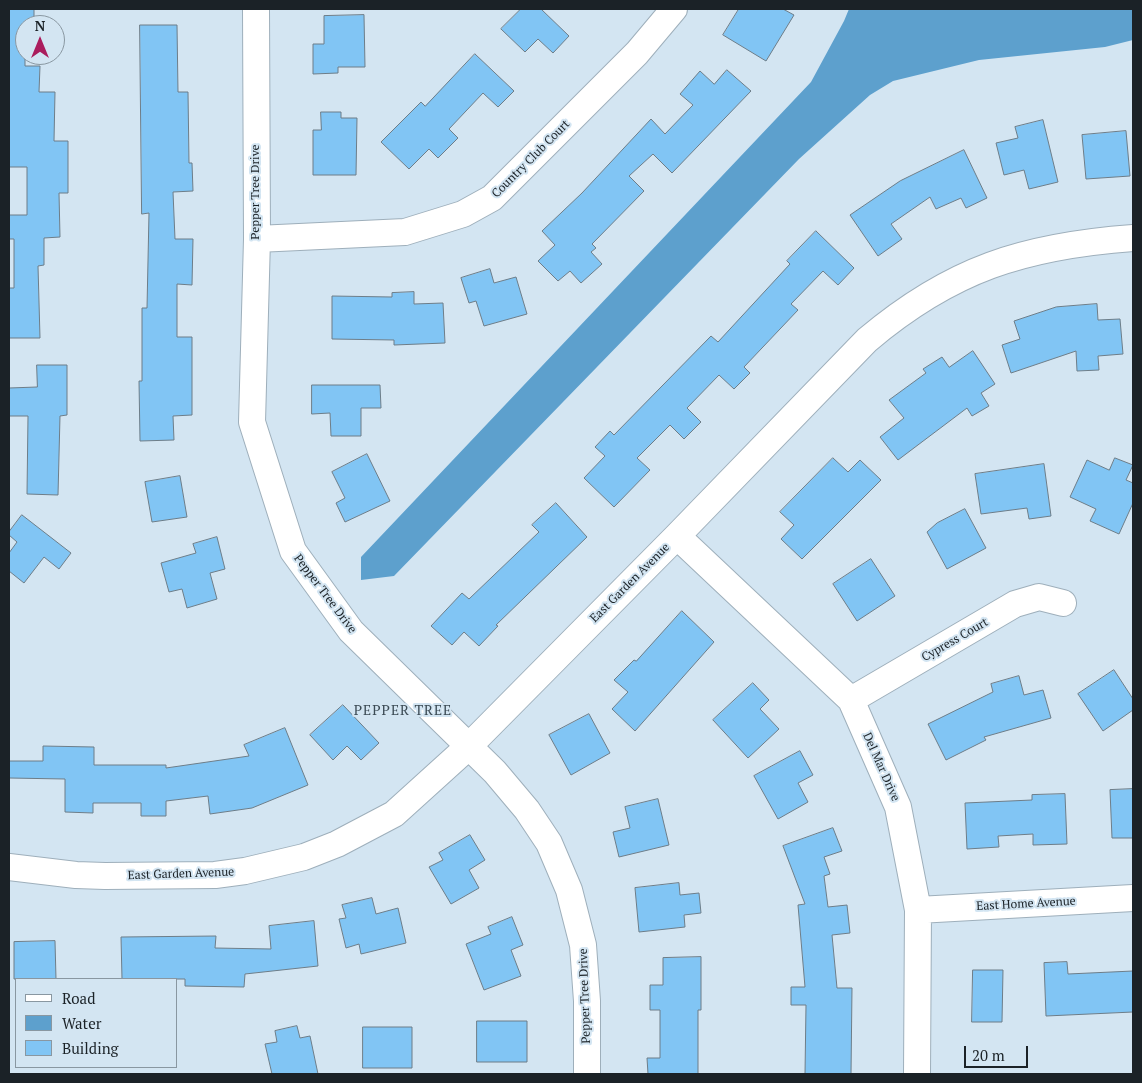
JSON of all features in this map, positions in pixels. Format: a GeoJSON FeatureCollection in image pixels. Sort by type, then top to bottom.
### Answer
{"type":"FeatureCollection","features":[{"type":"Feature","properties":{"kind":"street","name":"Pepper Tree Drive"},"geometry":{"type":"LineString","coordinates":[[256,9],[257,238],[252,422],[292,551],[351,631],[495,772],[527,810],[549,843],[578,917],[586,971],[587,1074]]}},
{"type":"Feature","properties":{"kind":"street","name":"Country Club Court"},"geometry":{"type":"LineString","coordinates":[[257,238],[405,232],[463,214],[492,198],[637,53],[674,9]]}},
{"type":"Feature","properties":{"kind":"street","name":"East Garden Avenue"},"geometry":{"type":"LineString","coordinates":[[9,867],[76,875],[106,876],[215,875],[253,870],[304,858],[337,844],[394,814],[468,746],[677,536],[867,340],[924,296],[964,275],[1003,260],[1040,250],[1091,241],[1133,238]]}},
{"type":"Feature","properties":{"kind":"street","name":"Del Mar Drive"},"geometry":{"type":"LineString","coordinates":[[677,536],[851,700],[898,807],[918,910],[917,1074]]}},
{"type":"Feature","properties":{"kind":"street","name":"Cypress Court"},"geometry":{"type":"LineString","coordinates":[[851,700],[1015,604],[1039,597],[1063,603]]}},
{"type":"Feature","properties":{"kind":"street","name":"East Home Avenue"},"geometry":{"type":"LineString","coordinates":[[918,910],[1133,898]]}},
{"type":"Feature","properties":{"kind":"water"},"geometry":{"type":"Polygon","coordinates":[[[849,9],[1133,9],[1133,40],[1105,47],[979,60],[893,81],[870,95],[799,159],[394,576],[361,580],[361,557],[811,82],[849,9]]]}},
{"type":"Feature","properties":{"kind":"building"},"geometry":{"type":"Polygon","coordinates":[[[9,9],[34,9],[34,15],[15,15],[15,65],[40,66],[39,92],[55,92],[54,141],[68,141],[68,193],[59,193],[60,237],[44,238],[44,265],[38,266],[40,338],[9,338],[9,288],[14,288],[14,239],[9,239],[9,215],[27,215],[27,167],[9,167],[9,9]]]}},
{"type":"Feature","properties":{"kind":"building"},"geometry":{"type":"Polygon","coordinates":[[[521,9],[541,9],[569,36],[553,53],[538,39],[525,52],[501,29],[521,9]]]}},
{"type":"Feature","properties":{"kind":"building"},"geometry":{"type":"Polygon","coordinates":[[[739,9],[783,9],[794,15],[766,61],[723,35],[739,9]]]}},
{"type":"Feature","properties":{"kind":"building"},"geometry":{"type":"Polygon","coordinates":[[[364,15],[365,67],[338,67],[338,73],[313,74],[313,44],[324,44],[324,16],[364,15]]]}},
{"type":"Feature","properties":{"kind":"building"},"geometry":{"type":"Polygon","coordinates":[[[140,25],[177,25],[178,92],[188,92],[189,163],[192,163],[193,191],[173,192],[175,239],[193,239],[192,285],[177,284],[177,337],[192,337],[192,415],[173,416],[174,440],[140,441],[139,381],[142,381],[142,308],[147,308],[149,213],[142,214],[140,25]]]}},
{"type":"Feature","properties":{"kind":"building"},"geometry":{"type":"Polygon","coordinates":[[[475,54],[514,91],[498,107],[483,93],[449,129],[458,138],[438,158],[429,149],[409,169],[381,142],[421,102],[425,106],[475,54]]]}},
{"type":"Feature","properties":{"kind":"building"},"geometry":{"type":"Polygon","coordinates":[[[727,70],[751,91],[672,173],[653,154],[629,176],[644,191],[592,244],[596,248],[591,252],[602,264],[581,283],[570,271],[558,281],[538,261],[555,245],[542,231],[582,193],[651,119],[665,134],[693,105],[680,94],[700,71],[714,84],[727,70]]]}},
{"type":"Feature","properties":{"kind":"building"},"geometry":{"type":"Polygon","coordinates":[[[321,112],[341,112],[341,118],[357,118],[356,175],[313,175],[313,130],[321,130],[321,112]]]}},
{"type":"Feature","properties":{"kind":"building"},"geometry":{"type":"Polygon","coordinates":[[[1043,120],[1058,182],[1029,189],[1024,170],[1004,175],[996,143],[1018,138],[1015,127],[1043,120]]]}},
{"type":"Feature","properties":{"kind":"building"},"geometry":{"type":"Polygon","coordinates":[[[1126,131],[1130,176],[1086,179],[1082,135],[1126,131]]]}},
{"type":"Feature","properties":{"kind":"building"},"geometry":{"type":"Polygon","coordinates":[[[964,150],[987,198],[966,208],[961,198],[936,209],[930,197],[891,224],[902,239],[878,256],[850,215],[900,181],[964,150]]]}},
{"type":"Feature","properties":{"kind":"building"},"geometry":{"type":"Polygon","coordinates":[[[816,231],[854,268],[838,285],[823,271],[791,304],[798,310],[744,367],[750,373],[734,389],[719,375],[687,408],[701,422],[684,439],[670,425],[637,458],[650,470],[614,507],[584,478],[605,456],[595,447],[610,431],[614,435],[711,336],[718,342],[790,264],[787,261],[816,231]]]}},
{"type":"Feature","properties":{"kind":"building"},"geometry":{"type":"Polygon","coordinates":[[[490,269],[494,283],[516,277],[527,314],[484,326],[476,301],[469,303],[461,278],[490,269]]]}},
{"type":"Feature","properties":{"kind":"building"},"geometry":{"type":"Polygon","coordinates":[[[414,292],[414,304],[443,303],[445,343],[394,345],[394,340],[332,339],[332,296],[392,297],[392,293],[414,292]]]}},
{"type":"Feature","properties":{"kind":"building"},"geometry":{"type":"Polygon","coordinates":[[[1097,304],[1098,320],[1120,319],[1123,354],[1098,356],[1099,370],[1077,371],[1076,351],[1011,373],[1002,345],[1020,339],[1014,321],[1056,307],[1097,304]]]}},
{"type":"Feature","properties":{"kind":"building"},"geometry":{"type":"Polygon","coordinates":[[[973,351],[995,384],[981,393],[989,406],[972,416],[967,408],[898,460],[880,437],[904,418],[889,400],[926,373],[923,369],[942,357],[949,367],[973,351]]]}},
{"type":"Feature","properties":{"kind":"building"},"geometry":{"type":"Polygon","coordinates":[[[37,365],[67,365],[67,415],[60,416],[58,495],[27,494],[28,416],[9,416],[9,388],[37,387],[37,365]]]}},
{"type":"Feature","properties":{"kind":"building"},"geometry":{"type":"Polygon","coordinates":[[[312,385],[380,385],[381,408],[361,408],[361,436],[331,436],[330,413],[312,414],[312,385]]]}},
{"type":"Feature","properties":{"kind":"building"},"geometry":{"type":"Polygon","coordinates":[[[367,454],[390,501],[345,522],[336,503],[345,498],[332,472],[367,454]]]}},
{"type":"Feature","properties":{"kind":"building"},"geometry":{"type":"Polygon","coordinates":[[[833,458],[848,472],[860,460],[881,480],[802,559],[781,539],[794,525],[780,512],[833,458]]]}},
{"type":"Feature","properties":{"kind":"building"},"geometry":{"type":"Polygon","coordinates":[[[1115,458],[1133,465],[1126,480],[1133,483],[1133,503],[1119,534],[1090,521],[1096,509],[1070,497],[1087,460],[1109,470],[1115,458]]]}},
{"type":"Feature","properties":{"kind":"building"},"geometry":{"type":"Polygon","coordinates":[[[1044,464],[1051,516],[1029,519],[1027,508],[981,514],[975,474],[1044,464]]]}},
{"type":"Feature","properties":{"kind":"building"},"geometry":{"type":"Polygon","coordinates":[[[180,476],[187,517],[152,522],[145,482],[180,476]]]}},
{"type":"Feature","properties":{"kind":"building"},"geometry":{"type":"Polygon","coordinates":[[[556,503],[587,537],[496,625],[498,626],[479,646],[464,632],[452,645],[431,626],[462,593],[469,599],[539,532],[532,525],[556,503]]]}},
{"type":"Feature","properties":{"kind":"building"},"geometry":{"type":"Polygon","coordinates":[[[965,509],[986,548],[947,569],[927,532],[937,523],[965,509]]]}},
{"type":"Feature","properties":{"kind":"building"},"geometry":{"type":"Polygon","coordinates":[[[22,515],[71,553],[59,569],[44,557],[24,583],[9,571],[9,553],[17,542],[9,535],[9,532],[22,515]]]}},
{"type":"Feature","properties":{"kind":"building"},"geometry":{"type":"Polygon","coordinates":[[[217,537],[225,569],[210,573],[217,599],[187,608],[182,589],[169,592],[161,563],[196,553],[193,544],[217,537]]]}},
{"type":"Feature","properties":{"kind":"building"},"geometry":{"type":"Polygon","coordinates":[[[871,559],[895,596],[857,621],[833,584],[871,559]]]}},
{"type":"Feature","properties":{"kind":"building"},"geometry":{"type":"Polygon","coordinates":[[[682,611],[714,642],[635,731],[612,709],[628,692],[614,680],[634,660],[636,661],[682,611]]]}},
{"type":"Feature","properties":{"kind":"building"},"geometry":{"type":"Polygon","coordinates":[[[1114,670],[1133,699],[1133,710],[1103,731],[1078,694],[1114,670]]]}},
{"type":"Feature","properties":{"kind":"building"},"geometry":{"type":"Polygon","coordinates":[[[1019,676],[1024,695],[1043,690],[1051,718],[984,737],[986,740],[946,760],[928,724],[993,692],[991,684],[1019,676]]]}},
{"type":"Feature","properties":{"kind":"building"},"geometry":{"type":"Polygon","coordinates":[[[753,683],[769,700],[760,709],[779,729],[748,758],[713,720],[753,683]]]}},
{"type":"Feature","properties":{"kind":"building"},"geometry":{"type":"Polygon","coordinates":[[[343,705],[379,743],[361,760],[347,746],[333,760],[310,735],[343,705]]]}},
{"type":"Feature","properties":{"kind":"building"},"geometry":{"type":"Polygon","coordinates":[[[589,714],[610,753],[571,775],[549,735],[589,714]]]}},
{"type":"Feature","properties":{"kind":"building"},"geometry":{"type":"Polygon","coordinates":[[[285,728],[308,785],[252,808],[210,814],[208,796],[166,801],[166,816],[141,816],[141,803],[93,803],[93,813],[65,812],[65,779],[9,778],[9,761],[43,761],[43,746],[94,747],[94,765],[166,765],[166,768],[249,756],[244,745],[285,728]]]}},
{"type":"Feature","properties":{"kind":"building"},"geometry":{"type":"Polygon","coordinates":[[[800,751],[813,775],[798,783],[808,802],[778,819],[754,776],[800,751]]]}},
{"type":"Feature","properties":{"kind":"building"},"geometry":{"type":"Polygon","coordinates":[[[1133,789],[1133,838],[1112,838],[1110,790],[1133,789]]]}},
{"type":"Feature","properties":{"kind":"building"},"geometry":{"type":"Polygon","coordinates":[[[1065,794],[1067,844],[1033,845],[1033,834],[998,836],[999,847],[967,849],[965,803],[1032,800],[1032,795],[1065,794]]]}},
{"type":"Feature","properties":{"kind":"building"},"geometry":{"type":"Polygon","coordinates":[[[658,799],[669,845],[619,857],[613,832],[630,828],[625,807],[658,799]]]}},
{"type":"Feature","properties":{"kind":"building"},"geometry":{"type":"Polygon","coordinates":[[[833,828],[842,851],[824,857],[830,874],[824,876],[828,907],[847,905],[850,933],[832,935],[837,988],[852,988],[851,1074],[805,1074],[806,1005],[791,1005],[791,987],[805,987],[798,905],[805,904],[783,846],[833,828]]]}},
{"type":"Feature","properties":{"kind":"building"},"geometry":{"type":"Polygon","coordinates":[[[470,835],[485,860],[469,870],[479,888],[451,904],[429,867],[443,860],[439,853],[470,835]]]}},
{"type":"Feature","properties":{"kind":"building"},"geometry":{"type":"Polygon","coordinates":[[[679,883],[680,895],[699,893],[701,913],[684,915],[685,927],[639,932],[635,888],[679,883]]]}},
{"type":"Feature","properties":{"kind":"building"},"geometry":{"type":"Polygon","coordinates":[[[372,898],[376,914],[398,908],[406,943],[361,954],[359,944],[346,948],[339,919],[346,918],[342,905],[372,898]]]}},
{"type":"Feature","properties":{"kind":"building"},"geometry":{"type":"Polygon","coordinates":[[[512,917],[523,945],[511,950],[521,976],[484,990],[466,944],[491,934],[488,927],[512,917]]]}},
{"type":"Feature","properties":{"kind":"building"},"geometry":{"type":"Polygon","coordinates":[[[314,921],[318,966],[245,974],[244,987],[185,986],[185,979],[178,978],[122,978],[121,937],[216,936],[215,948],[271,949],[269,926],[314,921]]]}},
{"type":"Feature","properties":{"kind":"building"},"geometry":{"type":"Polygon","coordinates":[[[55,941],[56,978],[14,979],[14,942],[55,941]]]}},
{"type":"Feature","properties":{"kind":"building"},"geometry":{"type":"Polygon","coordinates":[[[701,957],[701,1010],[698,1010],[698,1074],[648,1074],[647,1058],[660,1058],[660,1010],[650,1010],[650,985],[663,985],[663,958],[701,957]]]}},
{"type":"Feature","properties":{"kind":"building"},"geometry":{"type":"Polygon","coordinates":[[[1067,962],[1068,974],[1133,971],[1133,1012],[1046,1016],[1044,963],[1067,962]]]}},
{"type":"Feature","properties":{"kind":"building"},"geometry":{"type":"Polygon","coordinates":[[[973,970],[1003,970],[1002,1022],[972,1022],[973,970]]]}},
{"type":"Feature","properties":{"kind":"building"},"geometry":{"type":"Polygon","coordinates":[[[477,1021],[527,1021],[527,1062],[477,1062],[477,1021]]]}},
{"type":"Feature","properties":{"kind":"building"},"geometry":{"type":"Polygon","coordinates":[[[297,1026],[300,1038],[310,1036],[318,1074],[272,1074],[265,1044],[277,1042],[275,1031],[297,1026]]]}},
{"type":"Feature","properties":{"kind":"building"},"geometry":{"type":"Polygon","coordinates":[[[363,1027],[412,1027],[412,1068],[363,1068],[363,1027]]]}},
{"type":"Feature","properties":{"kind":"district","name":"PEPPER TREE"},"geometry":{"type":"Point","coordinates":[403,711]}}]}
